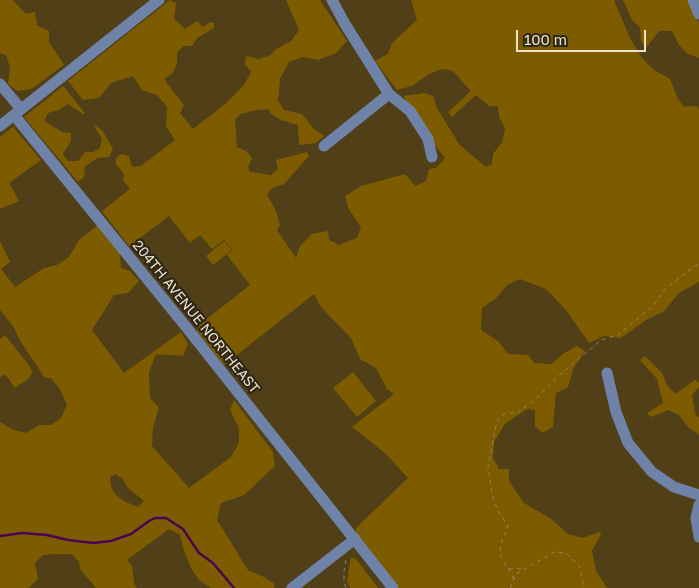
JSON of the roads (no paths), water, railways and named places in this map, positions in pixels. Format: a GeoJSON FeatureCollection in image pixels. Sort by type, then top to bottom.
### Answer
{"type":"FeatureCollection","features":[{"type":"Feature","properties":{"kind":"street"},"geometry":{"type":"LineString","coordinates":[[0,126],[159,0]]}},
{"type":"Feature","properties":{"kind":"street"},"geometry":{"type":"LineString","coordinates":[[332,0],[389,94],[410,111],[428,139],[432,157]]}},
{"type":"Feature","properties":{"kind":"street"},"geometry":{"type":"LineString","coordinates":[[693,0],[699,14]]}},
{"type":"Feature","properties":{"kind":"street","name":"204TH AVENUE NORTHEAST"},"geometry":{"type":"LineString","coordinates":[[0,84],[18,112],[393,588]]}},
{"type":"Feature","properties":{"kind":"street"},"geometry":{"type":"LineString","coordinates":[[324,146],[389,94]]}},
{"type":"Feature","properties":{"kind":"street"},"geometry":{"type":"LineString","coordinates":[[607,372],[616,412],[628,443],[652,472],[674,487],[699,495]]}},
{"type":"Feature","properties":{"kind":"street"},"geometry":{"type":"LineString","coordinates":[[699,505],[696,518],[699,538]]}},
{"type":"Feature","properties":{"kind":"street"},"geometry":{"type":"LineString","coordinates":[[292,588],[354,539]]}},
{"type":"Feature","properties":{"kind":"waterway"},"geometry":{"type":"LineString","coordinates":[[0,536],[22,533],[47,535],[93,543],[111,541],[131,534],[155,518],[166,518],[183,529],[199,553],[213,563],[234,588]]}}]}
